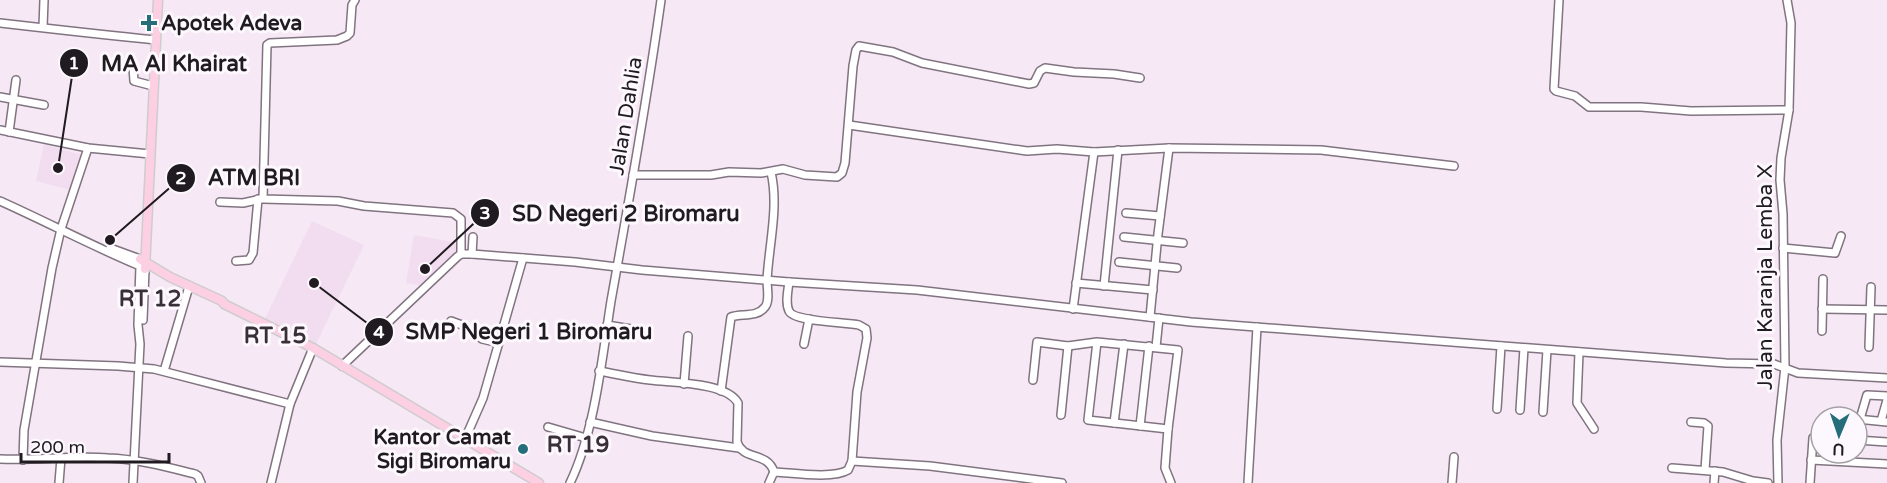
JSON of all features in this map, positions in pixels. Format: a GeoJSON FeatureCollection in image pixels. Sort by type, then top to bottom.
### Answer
{"type":"FeatureCollection","features":[{"type":"Feature","properties":{"kind":"main road"},"geometry":{"type":"LineString","coordinates":[[142,264],[145,207],[148,197],[158,0]]}},
{"type":"Feature","properties":{"kind":"main road"},"geometry":{"type":"LineString","coordinates":[[142,264],[188,290],[220,305],[224,304]]}},
{"type":"Feature","properties":{"kind":"main road"},"geometry":{"type":"LineString","coordinates":[[142,264],[313,348],[539,483]]}},
{"type":"Feature","properties":{"kind":"street"},"geometry":{"type":"LineString","coordinates":[[43,27],[44,0]]}},
{"type":"Feature","properties":{"kind":"street"},"geometry":{"type":"LineString","coordinates":[[236,261],[247,261],[252,256],[261,199],[266,48],[268,44],[330,40],[347,36],[351,29],[352,5],[355,0]]}},
{"type":"Feature","properties":{"kind":"street","name":"Jalan Dahlia"},"geometry":{"type":"LineString","coordinates":[[570,483],[581,459],[590,422],[661,0]]}},
{"type":"Feature","properties":{"kind":"street"},"geometry":{"type":"LineString","coordinates":[[1559,0],[1554,66],[1556,92],[1575,96],[1589,107],[1641,107],[1691,111],[1789,110]]}},
{"type":"Feature","properties":{"kind":"street","name":"Jalan Karanja Lemba X"},"geometry":{"type":"LineString","coordinates":[[1778,483],[1777,440],[1785,367],[1780,180],[1781,158],[1789,110],[1791,23],[1787,0]]}},
{"type":"Feature","properties":{"kind":"street"},"geometry":{"type":"LineString","coordinates":[[0,23],[156,40]]}},
{"type":"Feature","properties":{"kind":"street"},"geometry":{"type":"LineString","coordinates":[[633,175],[711,176],[729,172],[783,170],[806,175],[839,176],[844,169],[853,66],[859,46],[893,52],[922,63],[1029,84],[1034,83],[1040,71],[1045,68],[1140,78]]}},
{"type":"Feature","properties":{"kind":"street"},"geometry":{"type":"LineString","coordinates":[[123,66],[132,66],[134,81],[153,87]]}},
{"type":"Feature","properties":{"kind":"street"},"geometry":{"type":"LineString","coordinates":[[9,132],[16,80]]}},
{"type":"Feature","properties":{"kind":"street"},"geometry":{"type":"LineString","coordinates":[[0,97],[44,105]]}},
{"type":"Feature","properties":{"kind":"street"},"geometry":{"type":"LineString","coordinates":[[849,125],[1027,151],[1057,149],[1094,152],[1169,148],[1321,150],[1454,166]]}},
{"type":"Feature","properties":{"kind":"street"},"geometry":{"type":"LineString","coordinates":[[0,130],[88,148],[150,154]]}},
{"type":"Feature","properties":{"kind":"street"},"geometry":{"type":"LineString","coordinates":[[23,460],[24,430],[52,268],[61,229],[88,148]]}},
{"type":"Feature","properties":{"kind":"street"},"geometry":{"type":"LineString","coordinates":[[1150,317],[1169,148]]}},
{"type":"Feature","properties":{"kind":"street"},"geometry":{"type":"LineString","coordinates":[[1104,285],[1118,150]]}},
{"type":"Feature","properties":{"kind":"street"},"geometry":{"type":"LineString","coordinates":[[1073,309],[1094,152]]}},
{"type":"Feature","properties":{"kind":"street"},"geometry":{"type":"LineString","coordinates":[[721,391],[731,317],[756,314],[768,303],[767,280],[774,207],[771,172]]}},
{"type":"Feature","properties":{"kind":"street"},"geometry":{"type":"LineString","coordinates":[[220,202],[243,203],[261,199],[338,201],[364,206],[453,213],[460,219],[461,254]]}},
{"type":"Feature","properties":{"kind":"street"},"geometry":{"type":"LineString","coordinates":[[0,201],[72,234],[81,241],[142,264],[134,483]]}},
{"type":"Feature","properties":{"kind":"street"},"geometry":{"type":"LineString","coordinates":[[1126,213],[1160,216]]}},
{"type":"Feature","properties":{"kind":"street"},"geometry":{"type":"LineString","coordinates":[[1783,248],[1835,253],[1841,236]]}},
{"type":"Feature","properties":{"kind":"street"},"geometry":{"type":"LineString","coordinates":[[472,254],[473,237]]}},
{"type":"Feature","properties":{"kind":"street"},"geometry":{"type":"LineString","coordinates":[[1124,237],[1183,243]]}},
{"type":"Feature","properties":{"kind":"street"},"geometry":{"type":"LineString","coordinates":[[342,366],[461,254],[472,254],[789,282],[917,290],[1073,309],[1257,327],[1726,363],[1774,364],[1802,374],[1887,378]]}},
{"type":"Feature","properties":{"kind":"street"},"geometry":{"type":"LineString","coordinates":[[465,438],[483,398],[524,258]]}},
{"type":"Feature","properties":{"kind":"street"},"geometry":{"type":"LineString","coordinates":[[1119,262],[1177,268]]}},
{"type":"Feature","properties":{"kind":"street"},"geometry":{"type":"LineString","coordinates":[[1822,331],[1823,279]]}},
{"type":"Feature","properties":{"kind":"street"},"geometry":{"type":"LineString","coordinates":[[774,472],[843,473],[848,470],[852,461],[856,401],[867,332],[863,327],[855,324],[796,317],[790,314],[787,303],[789,282]]}},
{"type":"Feature","properties":{"kind":"street"},"geometry":{"type":"LineString","coordinates":[[1076,283],[1153,290]]}},
{"type":"Feature","properties":{"kind":"street"},"geometry":{"type":"LineString","coordinates":[[1869,347],[1871,287]]}},
{"type":"Feature","properties":{"kind":"street"},"geometry":{"type":"LineString","coordinates":[[164,371],[188,290]]}},
{"type":"Feature","properties":{"kind":"street"},"geometry":{"type":"LineString","coordinates":[[1822,309],[1887,310]]}},
{"type":"Feature","properties":{"kind":"street"},"geometry":{"type":"LineString","coordinates":[[1140,426],[1159,318]]}},
{"type":"Feature","properties":{"kind":"street"},"geometry":{"type":"LineString","coordinates":[[804,344],[809,319]]}},
{"type":"Feature","properties":{"kind":"street"},"geometry":{"type":"LineString","coordinates":[[451,321],[462,325],[482,339],[499,343]]}},
{"type":"Feature","properties":{"kind":"street"},"geometry":{"type":"LineString","coordinates":[[607,325],[631,329]]}},
{"type":"Feature","properties":{"kind":"street"},"geometry":{"type":"LineString","coordinates":[[1248,483],[1257,327]]}},
{"type":"Feature","properties":{"kind":"street"},"geometry":{"type":"LineString","coordinates":[[684,384],[688,336]]}},
{"type":"Feature","properties":{"kind":"street"},"geometry":{"type":"LineString","coordinates":[[1033,380],[1037,342],[1068,346],[1097,342],[1178,350],[1165,468],[1171,483]]}},
{"type":"Feature","properties":{"kind":"street"},"geometry":{"type":"LineString","coordinates":[[1097,342],[1088,420],[1168,429]]}},
{"type":"Feature","properties":{"kind":"street"},"geometry":{"type":"LineString","coordinates":[[1114,423],[1124,344]]}},
{"type":"Feature","properties":{"kind":"street"},"geometry":{"type":"LineString","coordinates":[[1061,415],[1068,346]]}},
{"type":"Feature","properties":{"kind":"street"},"geometry":{"type":"LineString","coordinates":[[1497,409],[1501,346]]}},
{"type":"Feature","properties":{"kind":"street"},"geometry":{"type":"LineString","coordinates":[[270,483],[290,404],[313,348]]}},
{"type":"Feature","properties":{"kind":"street"},"geometry":{"type":"LineString","coordinates":[[1520,410],[1524,348]]}},
{"type":"Feature","properties":{"kind":"street"},"geometry":{"type":"LineString","coordinates":[[1543,412],[1547,350]]}},
{"type":"Feature","properties":{"kind":"street"},"geometry":{"type":"LineString","coordinates":[[1579,352],[1577,403],[1594,429]]}},
{"type":"Feature","properties":{"kind":"street"},"geometry":{"type":"LineString","coordinates":[[0,362],[139,367],[164,371],[290,404]]}},
{"type":"Feature","properties":{"kind":"street"},"geometry":{"type":"LineString","coordinates":[[599,371],[721,391],[733,397],[738,403],[738,448]]}},
{"type":"Feature","properties":{"kind":"street"},"geometry":{"type":"LineString","coordinates":[[1863,405],[1867,395],[1887,398],[1884,422],[1869,420]]}},
{"type":"Feature","properties":{"kind":"street"},"geometry":{"type":"LineString","coordinates":[[590,422],[652,436],[738,448],[767,461],[774,472]]}},
{"type":"Feature","properties":{"kind":"street"},"geometry":{"type":"LineString","coordinates":[[1691,422],[1708,426],[1705,470]]}},
{"type":"Feature","properties":{"kind":"street"},"geometry":{"type":"LineString","coordinates":[[548,426],[586,438]]}},
{"type":"Feature","properties":{"kind":"street"},"geometry":{"type":"LineString","coordinates":[[1869,441],[1887,442]]}},
{"type":"Feature","properties":{"kind":"street"},"geometry":{"type":"LineString","coordinates":[[1452,483],[1454,457]]}},
{"type":"Feature","properties":{"kind":"street"},"geometry":{"type":"LineString","coordinates":[[59,483],[61,458]]}},
{"type":"Feature","properties":{"kind":"street"},"geometry":{"type":"LineString","coordinates":[[0,459],[108,458],[134,461],[195,474],[200,478],[201,483]]}},
{"type":"Feature","properties":{"kind":"street"},"geometry":{"type":"LineString","coordinates":[[852,461],[930,466],[1026,481],[1062,483]]}},
{"type":"Feature","properties":{"kind":"street"},"geometry":{"type":"LineString","coordinates":[[1869,463],[1887,464]]}},
{"type":"Feature","properties":{"kind":"street"},"geometry":{"type":"LineString","coordinates":[[1810,483],[1811,465]]}},
{"type":"Feature","properties":{"kind":"street"},"geometry":{"type":"LineString","coordinates":[[1672,468],[1715,471],[1768,483]]}},
{"type":"Feature","properties":{"kind":"street"},"geometry":{"type":"LineString","coordinates":[[1714,483],[1715,471]]}},
{"type":"Feature","properties":{"kind":"street"},"geometry":{"type":"LineString","coordinates":[[769,483],[774,472]]}},
{"type":"Feature","properties":{"kind":"shaded area"},"geometry":{"type":"Polygon","coordinates":[[[44,144],[82,155],[70,190],[36,181],[44,144]]]}},
{"type":"Feature","properties":{"kind":"shaded area"},"geometry":{"type":"Polygon","coordinates":[[[312,221],[364,245],[315,346],[264,321],[312,221]]]}},
{"type":"Feature","properties":{"kind":"shaded area"},"geometry":{"type":"Polygon","coordinates":[[[414,235],[458,243],[457,256],[424,286],[406,283],[414,235]]]}},
{"type":"Feature","properties":{"kind":"place","name":"Apotek Adeva"},"geometry":{"type":"Point","coordinates":[149,23]}},
{"type":"Feature","properties":{"kind":"place","name":"MA Al Khairat"},"geometry":{"type":"Point","coordinates":[58,168]}},
{"type":"Feature","properties":{"kind":"place","name":"ATM BRI"},"geometry":{"type":"Point","coordinates":[110,240]}},
{"type":"Feature","properties":{"kind":"place","name":"SD Negeri 2 Biromaru"},"geometry":{"type":"Point","coordinates":[425,269]}},
{"type":"Feature","properties":{"kind":"place","name":"SMP Negeri 1 Biromaru"},"geometry":{"type":"Point","coordinates":[314,283]}},
{"type":"Feature","properties":{"kind":"place","name":"Kantor Camat Sigi Biromaru"},"geometry":{"type":"Point","coordinates":[523,449]}},
{"type":"Feature","properties":{"kind":"district","name":"RT 12"},"geometry":{"type":"Point","coordinates":[150,299]}},
{"type":"Feature","properties":{"kind":"district","name":"RT 15"},"geometry":{"type":"Point","coordinates":[275,336]}},
{"type":"Feature","properties":{"kind":"district","name":"RT 19"},"geometry":{"type":"Point","coordinates":[578,445]}}]}
